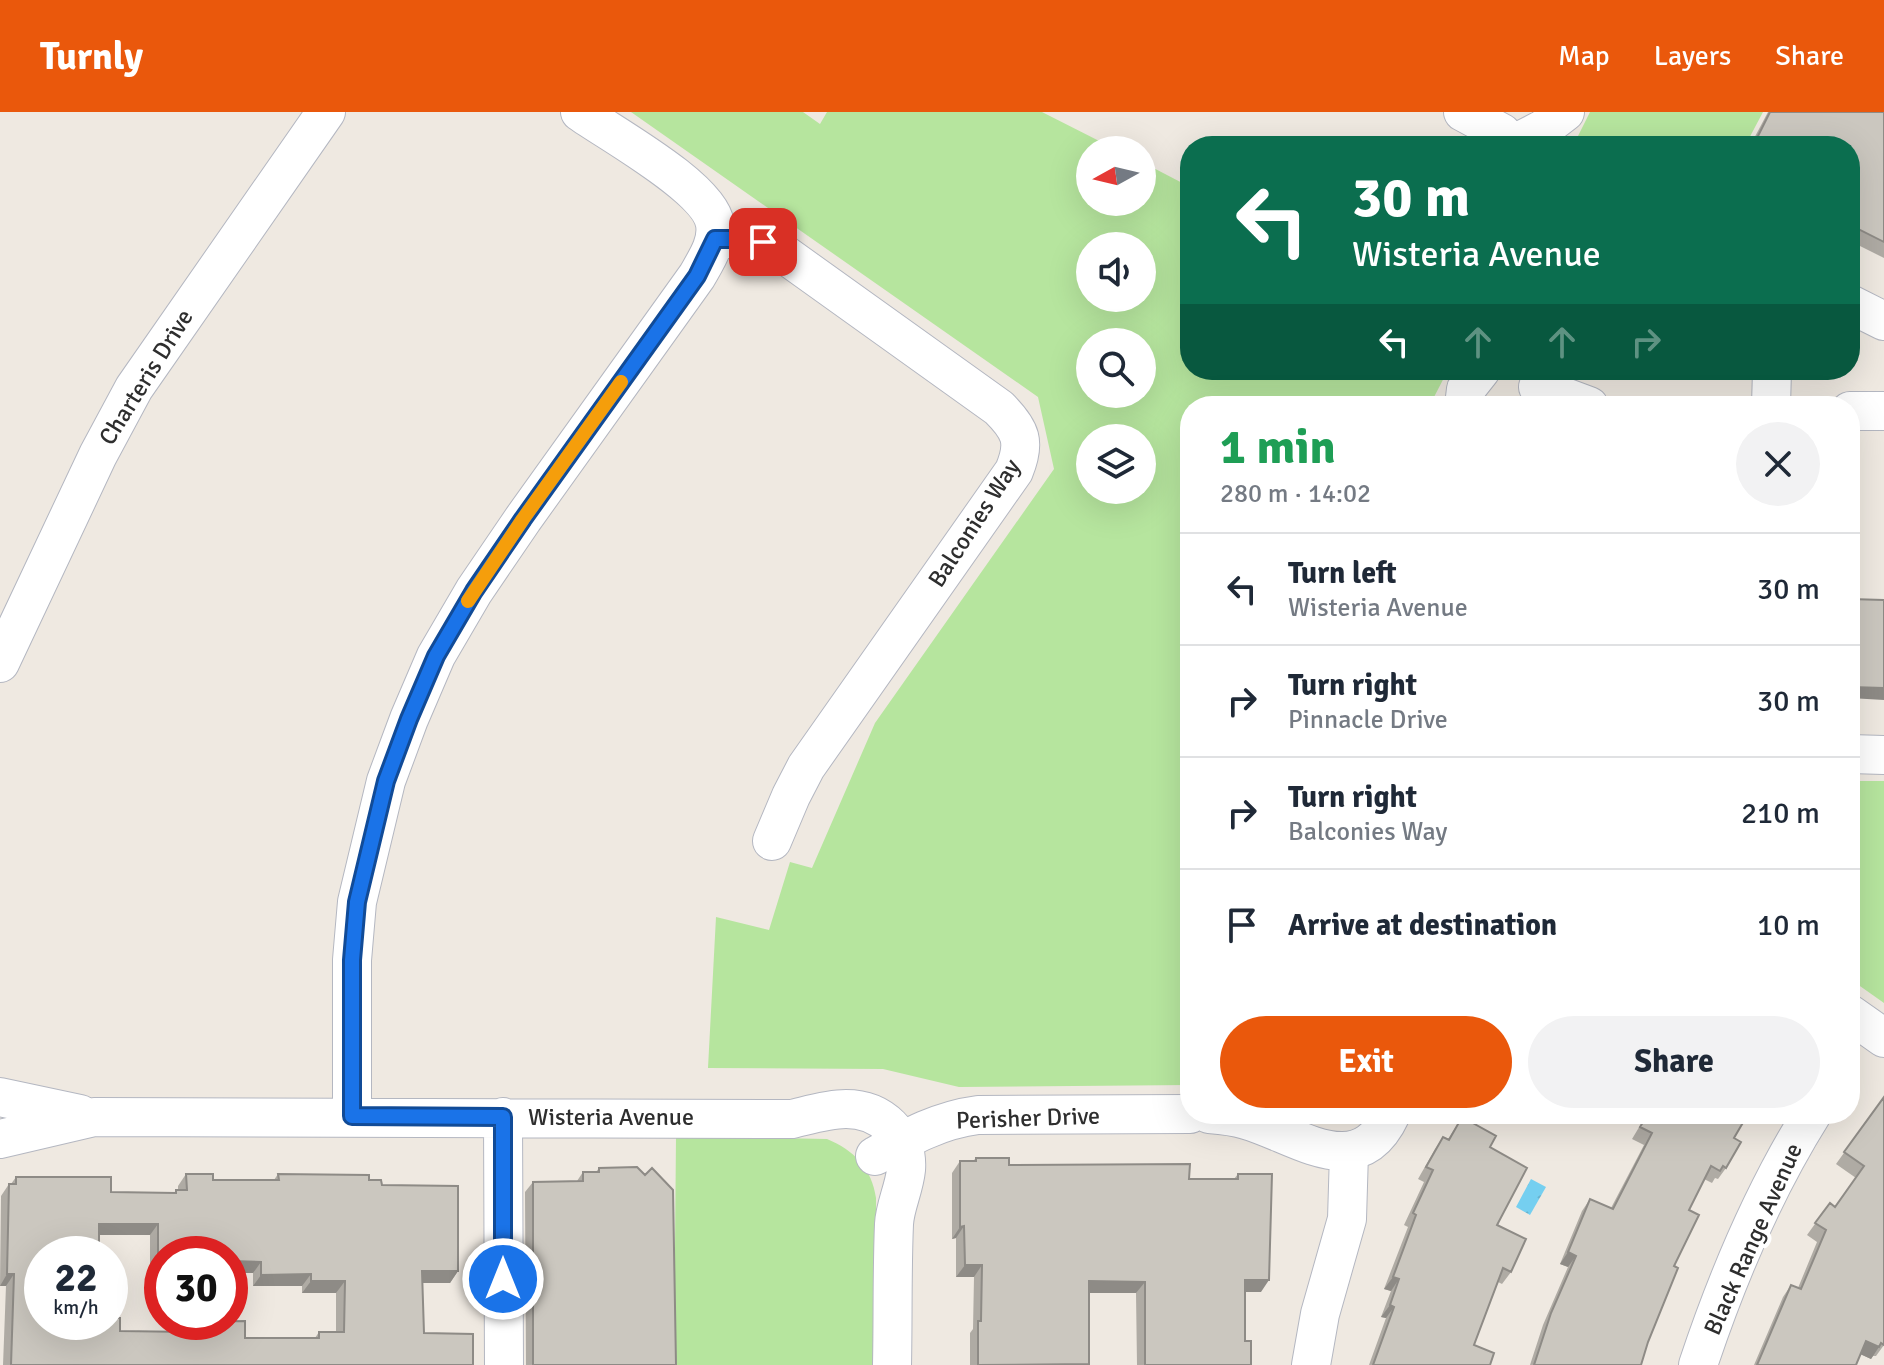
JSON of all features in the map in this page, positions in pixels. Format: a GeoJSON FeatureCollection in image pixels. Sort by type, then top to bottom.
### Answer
{"type":"FeatureCollection","features":[{"type":"Feature","properties":{"kind":"street","name":"Charteris Drive"},"geometry":{"type":"LineString","coordinates":[[0,663],[98,455],[134,388],[326,112]]}},
{"type":"Feature","properties":{"kind":"street"},"geometry":{"type":"LineString","coordinates":[[352,1116],[352,960],[357,902],[386,781],[409,719],[436,656],[474,591],[697,276],[715,239],[711,212],[687,185],[580,112]]}},
{"type":"Feature","properties":{"kind":"street"},"geometry":{"type":"LineString","coordinates":[[1463,112],[1504,136]]}},
{"type":"Feature","properties":{"kind":"street"},"geometry":{"type":"LineString","coordinates":[[1529,136],[1565,112]]}},
{"type":"Feature","properties":{"kind":"street","name":"Balconies Way"},"geometry":{"type":"LineString","coordinates":[[715,239],[750,239],[777,249],[999,408],[1019,433],[1022,445],[1014,471],[806,767],[772,841]]}},
{"type":"Feature","properties":{"kind":"street"},"geometry":{"type":"LineString","coordinates":[[1860,309],[1884,321]]}},
{"type":"Feature","properties":{"kind":"street"},"geometry":{"type":"LineString","coordinates":[[1530,381],[1565,396]]}},
{"type":"Feature","properties":{"kind":"street"},"geometry":{"type":"LineString","coordinates":[[1860,411],[1884,411]]}},
{"type":"Feature","properties":{"kind":"street"},"geometry":{"type":"LineString","coordinates":[[1860,754],[1884,755]]}},
{"type":"Feature","properties":{"kind":"street","name":"Wisteria Avenue"},"geometry":{"type":"LineString","coordinates":[[0,1097],[94,1117],[792,1119],[849,1136],[864,1145],[888,1148]]}},
{"type":"Feature","properties":{"kind":"street","name":"Perisher Drive"},"geometry":{"type":"LineString","coordinates":[[888,1148],[925,1128],[952,1118],[978,1115],[1180,1114]]}},
{"type":"Feature","properties":{"kind":"street","name":"Wisteria Avenue"},"geometry":{"type":"LineString","coordinates":[[0,1139],[94,1117]]}},
{"type":"Feature","properties":{"kind":"street"},"geometry":{"type":"LineString","coordinates":[[503,1117],[504,1365]]}},
{"type":"Feature","properties":{"kind":"street"},"geometry":{"type":"LineString","coordinates":[[1257,1124],[1303,1143],[1349,1153],[1375,1139],[1385,1124]]}},
{"type":"Feature","properties":{"kind":"street","name":"Black Range Avenue"},"geometry":{"type":"LineString","coordinates":[[1698,1365],[1731,1276],[1768,1196],[1807,1124]]}},
{"type":"Feature","properties":{"kind":"street"},"geometry":{"type":"LineString","coordinates":[[888,1148],[906,1172],[894,1220],[892,1365]]}},
{"type":"Feature","properties":{"kind":"street"},"geometry":{"type":"LineString","coordinates":[[1311,1365],[1320,1314],[1347,1219],[1349,1153]]}},
{"type":"Feature","properties":{"kind":"green space"},"geometry":{"type":"Polygon","coordinates":[[[631,112],[803,112],[820,124],[827,112],[1042,112],[1089,136],[1076,136],[1076,216],[1156,216],[1156,169],[1180,182],[1180,380],[1443,380],[1435,396],[1180,396],[1180,1085],[959,1087],[883,1069],[708,1068],[716,917],[769,930],[790,862],[812,868],[875,723],[1054,469],[1038,397],[631,112]]]}},
{"type":"Feature","properties":{"kind":"green space"},"geometry":{"type":"Polygon","coordinates":[[[1590,112],[1763,112],[1750,136],[1578,136],[1590,112]]]}},
{"type":"Feature","properties":{"kind":"green space"},"geometry":{"type":"Polygon","coordinates":[[[1860,781],[1884,781],[1884,1003],[1860,986],[1860,781]]]}},
{"type":"Feature","properties":{"kind":"green space"},"geometry":{"type":"Polygon","coordinates":[[[676,1136],[827,1139],[860,1162],[870,1178],[876,1198],[876,1365],[674,1365],[676,1136]]]}},
{"type":"Feature","properties":{"kind":"water"},"geometry":{"type":"Polygon","coordinates":[[[1531,1179],[1546,1187],[1530,1215],[1516,1207],[1531,1179]]]}},
{"type":"Feature","properties":{"kind":"building"},"geometry":{"type":"Polygon","coordinates":[[[1770,112],[1884,112],[1884,242],[1860,230],[1860,136],[1758,136],[1770,112]]]}},
{"type":"Feature","properties":{"kind":"building"},"geometry":{"type":"Polygon","coordinates":[[[1860,599],[1884,600],[1884,688],[1860,687],[1860,599]]]}},
{"type":"Feature","properties":{"kind":"building"},"geometry":{"type":"Polygon","coordinates":[[[1884,1097],[1884,1345],[1881,1343],[1879,1347],[1866,1341],[1856,1365],[1757,1365],[1791,1285],[1801,1289],[1826,1230],[1815,1223],[1830,1203],[1835,1207],[1864,1166],[1844,1152],[1884,1097]]]}},
{"type":"Feature","properties":{"kind":"building"},"geometry":{"type":"Polygon","coordinates":[[[1458,1124],[1475,1124],[1496,1136],[1490,1147],[1527,1168],[1497,1225],[1526,1239],[1511,1272],[1503,1268],[1474,1345],[1494,1353],[1490,1365],[1373,1365],[1394,1307],[1390,1305],[1399,1279],[1393,1277],[1416,1215],[1413,1213],[1433,1170],[1426,1167],[1443,1137],[1449,1140],[1458,1124]]]}},
{"type":"Feature","properties":{"kind":"building"},"geometry":{"type":"Polygon","coordinates":[[[1642,1124],[1742,1124],[1734,1138],[1741,1142],[1726,1168],[1723,1166],[1720,1171],[1711,1166],[1689,1210],[1699,1215],[1674,1266],[1678,1268],[1641,1365],[1534,1365],[1551,1313],[1576,1256],[1568,1252],[1590,1199],[1613,1209],[1652,1133],[1640,1127],[1642,1124]]]}},
{"type":"Feature","properties":{"kind":"building"},"geometry":{"type":"Polygon","coordinates":[[[976,1158],[1009,1158],[1009,1165],[1190,1164],[1189,1179],[1238,1179],[1238,1174],[1272,1174],[1269,1280],[1245,1280],[1245,1341],[1251,1341],[1251,1365],[1145,1365],[1145,1282],[1089,1281],[1089,1364],[978,1365],[982,1265],[965,1265],[964,1226],[960,1227],[960,1161],[976,1161],[976,1158]]]}},
{"type":"Feature","properties":{"kind":"building"},"geometry":{"type":"Polygon","coordinates":[[[637,1167],[645,1175],[652,1168],[673,1190],[676,1365],[533,1365],[533,1182],[583,1181],[583,1172],[599,1172],[599,1168],[637,1167]]]}},
{"type":"Feature","properties":{"kind":"building"},"geometry":{"type":"Polygon","coordinates":[[[186,1174],[213,1174],[213,1180],[279,1180],[278,1174],[369,1175],[369,1180],[381,1180],[382,1185],[458,1186],[458,1271],[422,1271],[424,1333],[473,1334],[473,1365],[11,1365],[14,1274],[7,1274],[9,1184],[16,1184],[16,1177],[111,1177],[111,1192],[176,1193],[176,1190],[187,1190],[186,1174]]]}},
{"type":"Feature","properties":{"kind":"slow traffic"},"geometry":{"type":"LineString","coordinates":[[468,601],[621,382]]}},
{"type":"Feature","properties":{"kind":"route"},"geometry":{"type":"LineString","coordinates":[[503,1279],[503,1117],[352,1116],[352,960],[357,902],[386,781],[436,656],[474,591],[697,276],[715,239],[763,242]]}}]}
